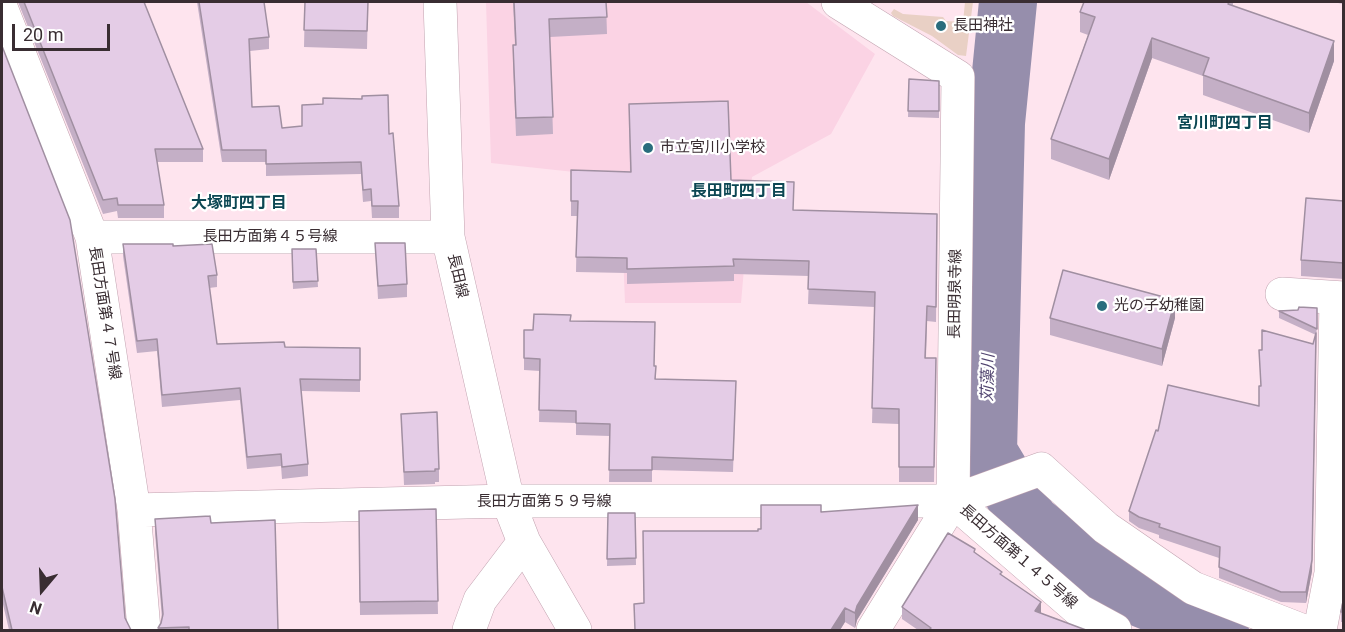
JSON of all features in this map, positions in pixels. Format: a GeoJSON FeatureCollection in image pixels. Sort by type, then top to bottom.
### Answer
{"type":"FeatureCollection","features":[{"type":"Feature","properties":{"kind":"street","name":"長田線"},"geometry":{"type":"LineString","coordinates":[[440,2],[448,237],[508,501],[524,542],[574,630]]}},
{"type":"Feature","properties":{"kind":"street","name":"長田明泉寺線"},"geometry":{"type":"LineString","coordinates":[[838,2],[958,77],[953,501]]}},
{"type":"Feature","properties":{"kind":"street","name":"長田方面第４７号線"},"geometry":{"type":"LineString","coordinates":[[2,10],[92,237],[134,510],[144,630]]}},
{"type":"Feature","properties":{"kind":"street","name":"長田方面第４５号線"},"geometry":{"type":"LineString","coordinates":[[92,237],[448,237]]}},
{"type":"Feature","properties":{"kind":"street"},"geometry":{"type":"LineString","coordinates":[[1282,294],[1340,298],[1331,573],[1320,630]]}},
{"type":"Feature","properties":{"kind":"street","name":"長田方面第５９号線"},"geometry":{"type":"LineString","coordinates":[[134,510],[508,501],[953,501],[1041,469],[1106,528],[1193,588],[1302,630]]}},
{"type":"Feature","properties":{"kind":"street"},"geometry":{"type":"LineString","coordinates":[[873,630],[953,501]]}},
{"type":"Feature","properties":{"kind":"street","name":"長田方面第１４５号線"},"geometry":{"type":"LineString","coordinates":[[953,501],[1080,611],[1115,630]]}},
{"type":"Feature","properties":{"kind":"street"},"geometry":{"type":"LineString","coordinates":[[469,630],[480,600],[524,542]]}},
{"type":"Feature","properties":{"kind":"shaded area","name":"市立宮川小学校"},"geometry":{"type":"Polygon","coordinates":[[[486,2],[806,2],[875,54],[831,134],[752,177],[741,303],[625,303],[620,177],[491,163],[486,2]]]}},
{"type":"Feature","properties":{"kind":"shaded area"},"geometry":{"type":"Polygon","coordinates":[[[965,2],[973,2],[966,56],[958,55],[932,36],[891,13],[894,9],[903,14],[943,17],[946,21],[963,22],[965,2]]]}},
{"type":"Feature","properties":{"kind":"building"},"geometry":{"type":"Polygon","coordinates":[[[24,2],[144,2],[203,149],[155,149],[164,205],[118,205],[117,198],[103,200],[24,2]]]}},
{"type":"Feature","properties":{"kind":"building"},"geometry":{"type":"Polygon","coordinates":[[[199,2],[264,2],[269,37],[249,39],[252,107],[279,106],[282,128],[302,126],[302,105],[323,104],[323,98],[362,99],[362,96],[388,95],[389,134],[393,133],[399,206],[372,206],[371,189],[363,190],[361,162],[266,164],[266,150],[222,150],[199,2]]]}},
{"type":"Feature","properties":{"kind":"building"},"geometry":{"type":"Polygon","coordinates":[[[305,2],[368,2],[367,31],[304,30],[305,2]]]}},
{"type":"Feature","properties":{"kind":"building"},"geometry":{"type":"Polygon","coordinates":[[[514,2],[606,2],[607,17],[549,19],[553,117],[516,118],[514,2]]]}},
{"type":"Feature","properties":{"kind":"building"},"geometry":{"type":"Polygon","coordinates":[[[1084,2],[1229,2],[1228,4],[1334,41],[1309,113],[1203,75],[1209,58],[1152,38],[1109,159],[1051,139],[1095,17],[1080,12],[1084,2]]]}},
{"type":"Feature","properties":{"kind":"building"},"geometry":{"type":"Polygon","coordinates":[[[2,46],[70,220],[115,499],[125,618],[131,630],[12,630],[2,587],[2,46]]]}},
{"type":"Feature","properties":{"kind":"building"},"geometry":{"type":"Polygon","coordinates":[[[909,79],[939,81],[939,111],[908,111],[909,79]]]}},
{"type":"Feature","properties":{"kind":"building"},"geometry":{"type":"Polygon","coordinates":[[[728,101],[731,180],[794,182],[793,210],[937,214],[936,307],[927,306],[925,358],[936,358],[934,467],[899,467],[899,409],[872,408],[875,292],[808,289],[809,261],[733,259],[734,266],[627,269],[627,258],[576,257],[578,201],[571,201],[571,170],[631,172],[629,104],[728,101]]]}},
{"type":"Feature","properties":{"kind":"building"},"geometry":{"type":"Polygon","coordinates":[[[1306,198],[1344,201],[1344,263],[1301,260],[1306,198]]]}},
{"type":"Feature","properties":{"kind":"building"},"geometry":{"type":"Polygon","coordinates":[[[375,243],[405,243],[407,284],[378,286],[375,243]]]}},
{"type":"Feature","properties":{"kind":"building"},"geometry":{"type":"Polygon","coordinates":[[[123,244],[173,244],[173,246],[212,244],[217,275],[208,276],[217,344],[284,342],[285,347],[360,348],[360,380],[300,379],[308,464],[282,467],[281,454],[247,457],[240,388],[162,395],[157,339],[137,341],[123,244]]]}},
{"type":"Feature","properties":{"kind":"building"},"geometry":{"type":"Polygon","coordinates":[[[292,249],[316,249],[318,281],[293,282],[292,249]]]}},
{"type":"Feature","properties":{"kind":"building"},"geometry":{"type":"Polygon","coordinates":[[[1063,270],[1175,300],[1162,349],[1050,318],[1063,270]]]}},
{"type":"Feature","properties":{"kind":"building"},"geometry":{"type":"Polygon","coordinates":[[[1299,307],[1317,308],[1317,329],[1279,311],[1298,310],[1299,307]]]}},
{"type":"Feature","properties":{"kind":"building"},"geometry":{"type":"Polygon","coordinates":[[[534,314],[571,315],[570,321],[655,322],[655,379],[736,381],[733,460],[652,457],[652,470],[609,470],[610,424],[576,423],[576,411],[539,410],[540,359],[524,358],[524,330],[533,330],[534,314]]]}},
{"type":"Feature","properties":{"kind":"building"},"geometry":{"type":"Polygon","coordinates":[[[1262,330],[1313,344],[1316,333],[1312,560],[1306,592],[1281,592],[1219,567],[1220,547],[1159,527],[1160,524],[1129,511],[1156,430],[1158,431],[1168,385],[1259,406],[1259,386],[1261,386],[1259,350],[1262,350],[1262,330]]]}},
{"type":"Feature","properties":{"kind":"building"},"geometry":{"type":"Polygon","coordinates":[[[437,412],[439,469],[404,472],[401,414],[437,412]]]}},
{"type":"Feature","properties":{"kind":"building"},"geometry":{"type":"Polygon","coordinates":[[[761,505],[821,505],[821,512],[918,505],[855,613],[845,608],[831,630],[635,630],[634,604],[644,603],[643,531],[758,531],[761,529],[761,505]]]}},
{"type":"Feature","properties":{"kind":"building"},"geometry":{"type":"Polygon","coordinates":[[[436,509],[438,601],[360,602],[359,511],[436,509]]]}},
{"type":"Feature","properties":{"kind":"building"},"geometry":{"type":"Polygon","coordinates":[[[608,513],[635,513],[636,558],[607,559],[608,513]]]}},
{"type":"Feature","properties":{"kind":"building"},"geometry":{"type":"Polygon","coordinates":[[[210,516],[211,523],[275,520],[278,630],[158,628],[163,614],[155,519],[210,516]]]}},
{"type":"Feature","properties":{"kind":"building"},"geometry":{"type":"Polygon","coordinates":[[[948,533],[975,549],[974,552],[1002,572],[1000,574],[1041,602],[1035,611],[1086,630],[929,630],[931,628],[902,607],[948,533]]]}},
{"type":"Feature","properties":{"kind":"building"},"geometry":{"type":"Polygon","coordinates":[[[1344,596],[1344,612],[1341,612],[1344,596]]]}},
{"type":"Feature","properties":{"kind":"waterway","name":"苅藻川"},"geometry":{"type":"LineString","coordinates":[[1008,2],[996,123],[988,452],[1030,522],[1109,585],[1220,630]]}},
{"type":"Feature","properties":{"kind":"place","name":"長田神社"},"geometry":{"type":"Point","coordinates":[941,26]}},
{"type":"Feature","properties":{"kind":"place","name":"市立宮川小学校"},"geometry":{"type":"Point","coordinates":[648,148]}},
{"type":"Feature","properties":{"kind":"place","name":"光の子幼稚園"},"geometry":{"type":"Point","coordinates":[1102,306]}},
{"type":"Feature","properties":{"kind":"district","name":"宮川町四丁目"},"geometry":{"type":"Point","coordinates":[1225,124]}},
{"type":"Feature","properties":{"kind":"district","name":"長田町四丁目"},"geometry":{"type":"Point","coordinates":[739,192]}},
{"type":"Feature","properties":{"kind":"district","name":"大塚町四丁目"},"geometry":{"type":"Point","coordinates":[239,204]}}]}
